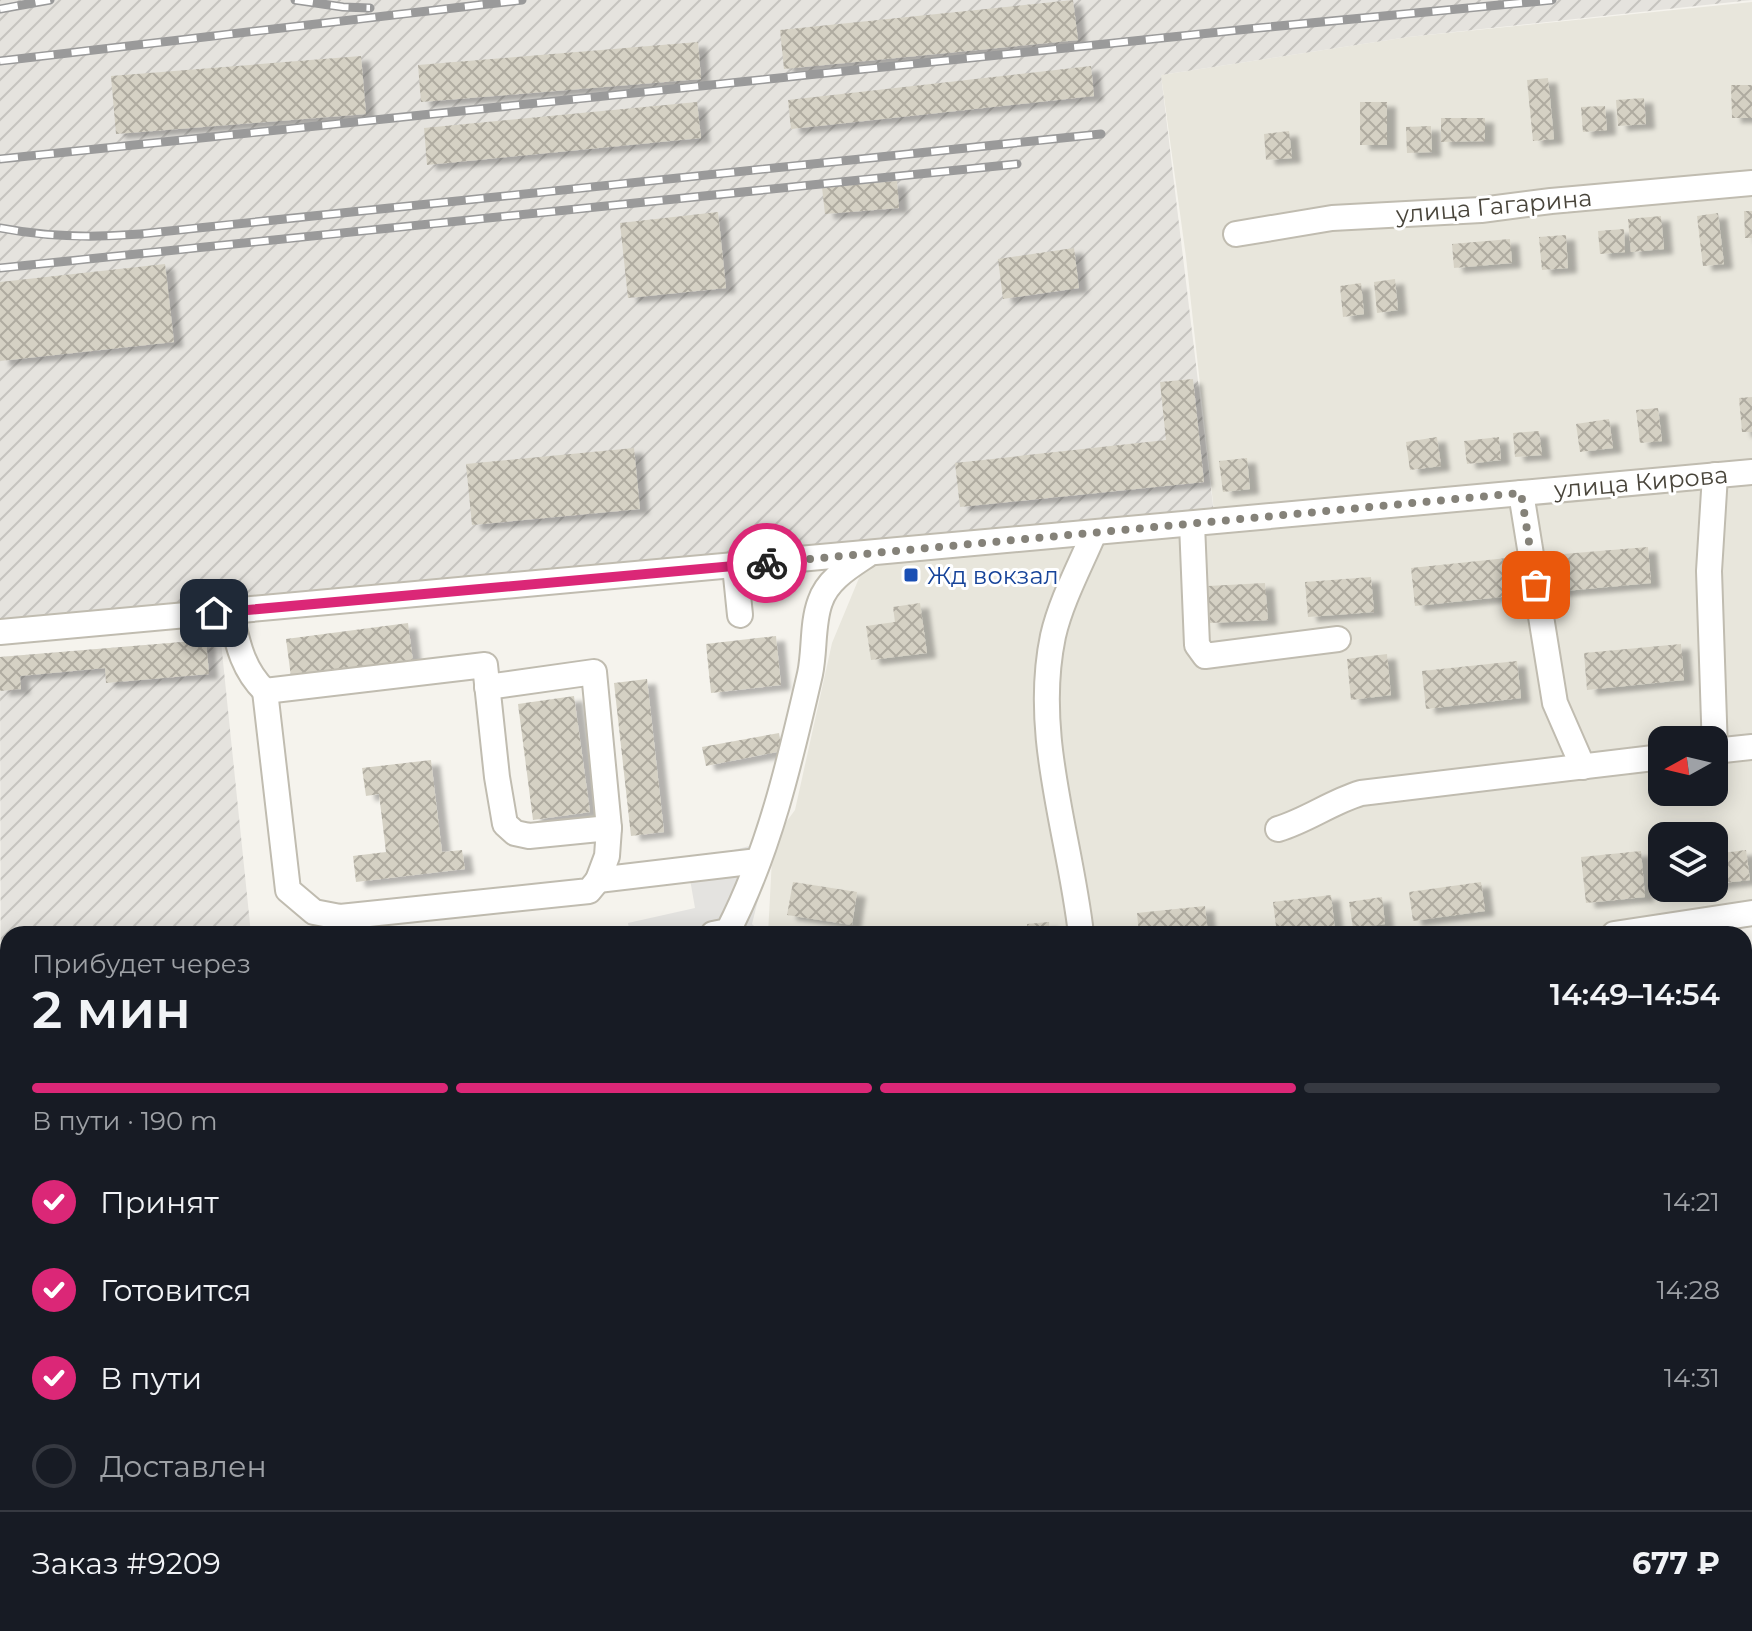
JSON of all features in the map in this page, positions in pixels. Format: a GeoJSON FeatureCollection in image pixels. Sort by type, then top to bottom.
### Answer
{"type":"FeatureCollection","features":[{"type":"Feature","properties":{"kind":"street","name":"улица Гагарина"},"geometry":{"type":"LineString","coordinates":[[1236,234],[1332,218],[1481,210],[1752,183]]}},
{"type":"Feature","properties":{"kind":"street","name":"улица Кирова"},"geometry":{"type":"LineString","coordinates":[[0,632],[1752,472]]}},
{"type":"Feature","properties":{"kind":"street"},"geometry":{"type":"LineString","coordinates":[[1713,726],[1709,571],[1715,475]]}},
{"type":"Feature","properties":{"kind":"street"},"geometry":{"type":"LineString","coordinates":[[1521,493],[1555,703],[1583,767]]}},
{"type":"Feature","properties":{"kind":"street"},"geometry":{"type":"LineString","coordinates":[[1192,524],[1197,645],[1205,656],[1338,639]]}},
{"type":"Feature","properties":{"kind":"street"},"geometry":{"type":"LineString","coordinates":[[1080,926],[1059,822],[1046,684],[1054,633],[1094,533]]}},
{"type":"Feature","properties":{"kind":"street"},"geometry":{"type":"LineString","coordinates":[[730,926],[758,861],[780,792],[811,671],[820,600],[839,574],[869,554]]}},
{"type":"Feature","properties":{"kind":"street"},"geometry":{"type":"LineString","coordinates":[[735,566],[740,615]]}},
{"type":"Feature","properties":{"kind":"street"},"geometry":{"type":"LineString","coordinates":[[232,619],[239,650],[253,680],[265,691],[288,890],[314,912],[340,917],[574,893],[589,891],[598,880],[607,856],[609,828],[594,672],[487,687]]}},
{"type":"Feature","properties":{"kind":"street"},"geometry":{"type":"LineString","coordinates":[[265,691],[485,665],[505,824],[515,833],[529,836],[609,828]]}},
{"type":"Feature","properties":{"kind":"street"},"geometry":{"type":"LineString","coordinates":[[1728,750],[1752,747]]}},
{"type":"Feature","properties":{"kind":"street"},"geometry":{"type":"LineString","coordinates":[[1278,829],[1301,822],[1340,799],[1361,793],[1648,759]]}},
{"type":"Feature","properties":{"kind":"street"},"geometry":{"type":"LineString","coordinates":[[598,880],[758,861]]}},
{"type":"Feature","properties":{"kind":"street"},"geometry":{"type":"LineString","coordinates":[[1667,926],[1752,913]]}},
{"type":"Feature","properties":{"kind":"shaded area"},"geometry":{"type":"Polygon","coordinates":[[[0,0],[1752,0],[1408,37],[1161,75],[1215,522],[0,632],[0,0]]]}},
{"type":"Feature","properties":{"kind":"shaded area"},"geometry":{"type":"Polygon","coordinates":[[[1752,2],[1752,920],[1721,926],[768,926],[773,840],[795,810],[832,643],[869,554],[1215,521],[1186,257],[1161,75],[1408,37],[1752,2]]]}},
{"type":"Feature","properties":{"kind":"shaded area"},"geometry":{"type":"Polygon","coordinates":[[[206,640],[221,642],[250,926],[1,926],[0,657],[206,640]]]}},
{"type":"Feature","properties":{"kind":"shaded area"},"geometry":{"type":"Polygon","coordinates":[[[773,840],[754,926],[629,926],[628,923],[695,908],[687,862],[773,840]]]}},
{"type":"Feature","properties":{"kind":"building"},"geometry":{"type":"Polygon","coordinates":[[[1073,0],[1078,40],[784,69],[780,30],[1073,0]]]}},
{"type":"Feature","properties":{"kind":"building"},"geometry":{"type":"Polygon","coordinates":[[[698,42],[701,79],[421,102],[418,65],[698,42]]]}},
{"type":"Feature","properties":{"kind":"building"},"geometry":{"type":"Polygon","coordinates":[[[361,56],[366,114],[116,134],[111,76],[361,56]]]}},
{"type":"Feature","properties":{"kind":"building"},"geometry":{"type":"Polygon","coordinates":[[[1091,66],[1094,96],[791,129],[788,100],[1091,66]]]}},
{"type":"Feature","properties":{"kind":"building"},"geometry":{"type":"Polygon","coordinates":[[[1548,78],[1554,139],[1533,141],[1527,80],[1548,78]]]}},
{"type":"Feature","properties":{"kind":"building"},"geometry":{"type":"Polygon","coordinates":[[[1731,85],[1752,85],[1752,118],[1732,118],[1731,85]]]}},
{"type":"Feature","properties":{"kind":"building"},"geometry":{"type":"Polygon","coordinates":[[[1644,98],[1646,124],[1618,126],[1616,100],[1644,98]]]}},
{"type":"Feature","properties":{"kind":"building"},"geometry":{"type":"Polygon","coordinates":[[[697,102],[701,138],[427,165],[424,128],[697,102]]]}},
{"type":"Feature","properties":{"kind":"building"},"geometry":{"type":"Polygon","coordinates":[[[1360,102],[1387,102],[1387,145],[1360,145],[1360,102]]]}},
{"type":"Feature","properties":{"kind":"building"},"geometry":{"type":"Polygon","coordinates":[[[1605,106],[1607,130],[1583,132],[1581,107],[1605,106]]]}},
{"type":"Feature","properties":{"kind":"building"},"geometry":{"type":"Polygon","coordinates":[[[1441,118],[1485,118],[1485,141],[1441,142],[1441,118]]]}},
{"type":"Feature","properties":{"kind":"building"},"geometry":{"type":"Polygon","coordinates":[[[1431,126],[1432,152],[1407,153],[1406,127],[1431,126]]]}},
{"type":"Feature","properties":{"kind":"building"},"geometry":{"type":"Polygon","coordinates":[[[1289,131],[1292,158],[1266,160],[1264,134],[1289,131]]]}},
{"type":"Feature","properties":{"kind":"building"},"geometry":{"type":"Polygon","coordinates":[[[897,181],[899,208],[825,214],[822,187],[897,181]]]}},
{"type":"Feature","properties":{"kind":"building"},"geometry":{"type":"Polygon","coordinates":[[[1744,211],[1752,211],[1752,238],[1745,238],[1744,211]]]}},
{"type":"Feature","properties":{"kind":"building"},"geometry":{"type":"Polygon","coordinates":[[[718,212],[726,288],[628,298],[620,223],[718,212]]]}},
{"type":"Feature","properties":{"kind":"building"},"geometry":{"type":"Polygon","coordinates":[[[1718,213],[1724,264],[1703,266],[1697,216],[1718,213]]]}},
{"type":"Feature","properties":{"kind":"building"},"geometry":{"type":"Polygon","coordinates":[[[1661,216],[1664,249],[1631,252],[1628,219],[1661,216]]]}},
{"type":"Feature","properties":{"kind":"building"},"geometry":{"type":"Polygon","coordinates":[[[1624,229],[1625,252],[1600,254],[1598,231],[1624,229]]]}},
{"type":"Feature","properties":{"kind":"building"},"geometry":{"type":"Polygon","coordinates":[[[1566,235],[1568,268],[1542,270],[1539,237],[1566,235]]]}},
{"type":"Feature","properties":{"kind":"building"},"geometry":{"type":"Polygon","coordinates":[[[1510,239],[1512,263],[1454,268],[1452,244],[1510,239]]]}},
{"type":"Feature","properties":{"kind":"building"},"geometry":{"type":"Polygon","coordinates":[[[1074,248],[1079,288],[1003,299],[998,259],[1074,248]]]}},
{"type":"Feature","properties":{"kind":"building"},"geometry":{"type":"Polygon","coordinates":[[[165,264],[174,342],[0,361],[0,282],[165,264]]]}},
{"type":"Feature","properties":{"kind":"building"},"geometry":{"type":"Polygon","coordinates":[[[1395,279],[1398,310],[1377,313],[1374,282],[1395,279]]]}},
{"type":"Feature","properties":{"kind":"building"},"geometry":{"type":"Polygon","coordinates":[[[1361,283],[1364,314],[1343,317],[1340,286],[1361,283]]]}},
{"type":"Feature","properties":{"kind":"building"},"geometry":{"type":"Polygon","coordinates":[[[1193,379],[1204,482],[960,507],[955,463],[1166,440],[1160,382],[1193,379]]]}},
{"type":"Feature","properties":{"kind":"building"},"geometry":{"type":"Polygon","coordinates":[[[1752,397],[1752,432],[1742,432],[1739,398],[1752,397]]]}},
{"type":"Feature","properties":{"kind":"building"},"geometry":{"type":"Polygon","coordinates":[[[1658,408],[1662,441],[1640,443],[1636,410],[1658,408]]]}},
{"type":"Feature","properties":{"kind":"building"},"geometry":{"type":"Polygon","coordinates":[[[1609,419],[1613,448],[1580,452],[1576,424],[1609,419]]]}},
{"type":"Feature","properties":{"kind":"building"},"geometry":{"type":"Polygon","coordinates":[[[1539,431],[1542,455],[1515,457],[1513,433],[1539,431]]]}},
{"type":"Feature","properties":{"kind":"building"},"geometry":{"type":"Polygon","coordinates":[[[1437,437],[1441,466],[1410,470],[1406,442],[1437,437]]]}},
{"type":"Feature","properties":{"kind":"building"},"geometry":{"type":"Polygon","coordinates":[[[1499,437],[1501,460],[1467,464],[1464,441],[1499,437]]]}},
{"type":"Feature","properties":{"kind":"building"},"geometry":{"type":"Polygon","coordinates":[[[634,448],[640,509],[472,525],[466,464],[634,448]]]}},
{"type":"Feature","properties":{"kind":"building"},"geometry":{"type":"Polygon","coordinates":[[[1247,458],[1250,489],[1223,492],[1219,461],[1247,458]]]}},
{"type":"Feature","properties":{"kind":"building"},"geometry":{"type":"Polygon","coordinates":[[[1648,547],[1651,583],[1554,592],[1551,555],[1648,547]]]}},
{"type":"Feature","properties":{"kind":"building"},"geometry":{"type":"Polygon","coordinates":[[[1507,558],[1511,596],[1415,606],[1411,568],[1507,558]]]}},
{"type":"Feature","properties":{"kind":"building"},"geometry":{"type":"Polygon","coordinates":[[[1371,577],[1374,612],[1308,617],[1305,582],[1371,577]]]}},
{"type":"Feature","properties":{"kind":"building"},"geometry":{"type":"Polygon","coordinates":[[[1265,583],[1268,620],[1210,623],[1208,586],[1265,583]]]}},
{"type":"Feature","properties":{"kind":"building"},"geometry":{"type":"Polygon","coordinates":[[[920,603],[927,653],[871,660],[866,626],[895,622],[893,607],[920,603]]]}},
{"type":"Feature","properties":{"kind":"building"},"geometry":{"type":"Polygon","coordinates":[[[408,623],[413,662],[291,677],[286,639],[408,623]]]}},
{"type":"Feature","properties":{"kind":"building"},"geometry":{"type":"Polygon","coordinates":[[[776,636],[781,685],[711,693],[706,644],[776,636]]]}},
{"type":"Feature","properties":{"kind":"building"},"geometry":{"type":"Polygon","coordinates":[[[206,640],[209,674],[106,683],[105,668],[20,676],[21,689],[0,691],[0,657],[206,640]]]}},
{"type":"Feature","properties":{"kind":"building"},"geometry":{"type":"Polygon","coordinates":[[[1681,644],[1684,680],[1587,690],[1584,653],[1681,644]]]}},
{"type":"Feature","properties":{"kind":"building"},"geometry":{"type":"Polygon","coordinates":[[[1387,654],[1391,695],[1351,700],[1347,659],[1387,654]]]}},
{"type":"Feature","properties":{"kind":"building"},"geometry":{"type":"Polygon","coordinates":[[[1517,661],[1521,698],[1426,709],[1422,671],[1517,661]]]}},
{"type":"Feature","properties":{"kind":"building"},"geometry":{"type":"Polygon","coordinates":[[[647,679],[664,832],[631,836],[614,683],[647,679]]]}},
{"type":"Feature","properties":{"kind":"building"},"geometry":{"type":"Polygon","coordinates":[[[574,696],[590,812],[533,820],[518,704],[574,696]]]}},
{"type":"Feature","properties":{"kind":"building"},"geometry":{"type":"Polygon","coordinates":[[[779,733],[782,751],[706,766],[702,747],[779,733]]]}},
{"type":"Feature","properties":{"kind":"building"},"geometry":{"type":"Polygon","coordinates":[[[431,760],[442,852],[462,850],[465,869],[356,882],[353,856],[386,852],[379,794],[366,796],[362,768],[431,760]]]}},
{"type":"Feature","properties":{"kind":"building"},"geometry":{"type":"Polygon","coordinates":[[[1746,850],[1750,880],[1728,882],[1728,852],[1746,850]]]}},
{"type":"Feature","properties":{"kind":"building"},"geometry":{"type":"Polygon","coordinates":[[[1641,851],[1645,897],[1586,903],[1581,857],[1641,851]]]}},
{"type":"Feature","properties":{"kind":"building"},"geometry":{"type":"Polygon","coordinates":[[[793,882],[857,892],[852,925],[787,915],[793,882]]]}},
{"type":"Feature","properties":{"kind":"building"},"geometry":{"type":"Polygon","coordinates":[[[1481,882],[1485,911],[1413,921],[1409,892],[1481,882]]]}},
{"type":"Feature","properties":{"kind":"building"},"geometry":{"type":"Polygon","coordinates":[[[1331,895],[1335,926],[1276,926],[1273,902],[1331,895]]]}},
{"type":"Feature","properties":{"kind":"building"},"geometry":{"type":"Polygon","coordinates":[[[1382,897],[1385,924],[1353,926],[1349,902],[1382,897]]]}},
{"type":"Feature","properties":{"kind":"building"},"geometry":{"type":"Polygon","coordinates":[[[1205,906],[1207,926],[1138,926],[1137,913],[1205,906]]]}},
{"type":"Feature","properties":{"kind":"building"},"geometry":{"type":"Polygon","coordinates":[[[1049,922],[1049,926],[1027,926],[1049,922]]]}},
{"type":"Feature","properties":{"kind":"railway"},"geometry":{"type":"LineString","coordinates":[[0,9],[50,0]]}},
{"type":"Feature","properties":{"kind":"railway"},"geometry":{"type":"LineString","coordinates":[[295,0],[370,8]]}},
{"type":"Feature","properties":{"kind":"railway"},"geometry":{"type":"LineString","coordinates":[[0,61],[522,0]]}},
{"type":"Feature","properties":{"kind":"railway"},"geometry":{"type":"LineString","coordinates":[[0,159],[1552,0]]}},
{"type":"Feature","properties":{"kind":"railway"},"geometry":{"type":"LineString","coordinates":[[0,228],[70,236],[140,234],[1101,134]]}},
{"type":"Feature","properties":{"kind":"railway"},"geometry":{"type":"LineString","coordinates":[[0,268],[1017,164]]}},
{"type":"Feature","properties":{"kind":"way so far"},"geometry":{"type":"LineString","coordinates":[[767,563],[1521,493],[1536,585]]}},
{"type":"Feature","properties":{"kind":"place","name":"Жд вокзал"},"geometry":{"type":"Point","coordinates":[911,575]}},
{"type":"Feature","properties":{"kind":"route"},"geometry":{"type":"LineString","coordinates":[[214,613],[767,563]]}}]}
